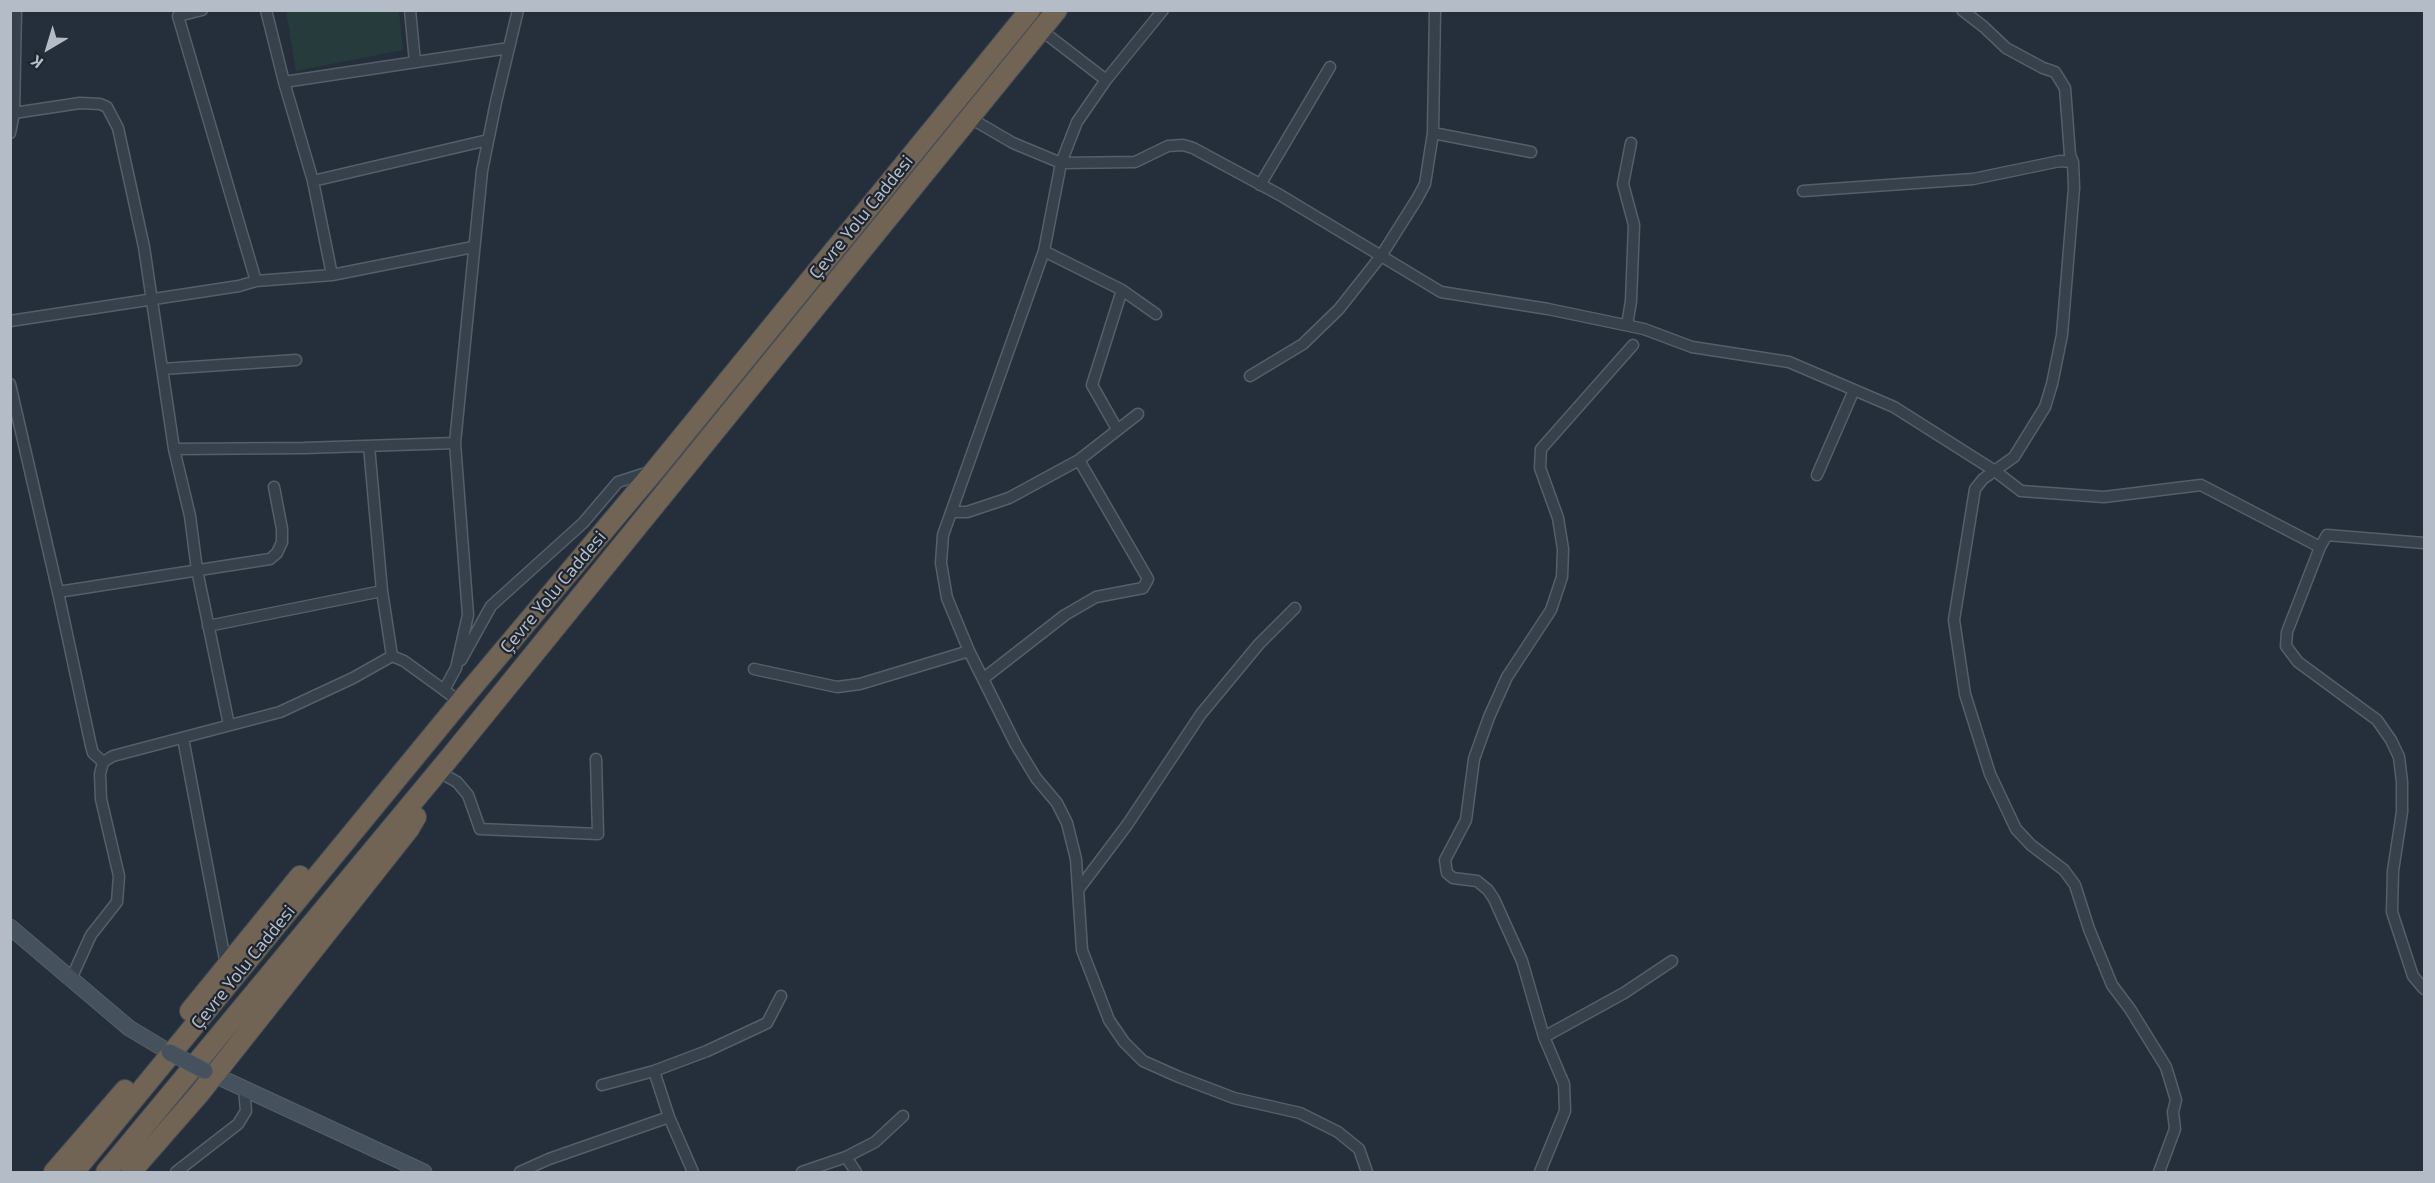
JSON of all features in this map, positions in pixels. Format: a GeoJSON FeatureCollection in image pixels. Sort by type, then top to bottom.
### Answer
{"type":"FeatureCollection","features":[{"type":"Feature","properties":{"kind":"highway","name":"Çevre Yolu Caddesi"},"geometry":{"type":"LineString","coordinates":[[74,1173],[460,702],[655,470],[1030,10]]}},
{"type":"Feature","properties":{"kind":"highway","name":"Çevre Yolu Caddesi"},"geometry":{"type":"LineString","coordinates":[[106,1173],[446,765],[1057,10]]}},
{"type":"Feature","properties":{"kind":"highway"},"geometry":{"type":"LineString","coordinates":[[54,1173],[166,1050],[226,965],[349,818],[460,702]]}},
{"type":"Feature","properties":{"kind":"highway"},"geometry":{"type":"LineString","coordinates":[[131,1173],[409,829],[446,765]]}},
{"type":"Feature","properties":{"kind":"street"},"geometry":{"type":"LineString","coordinates":[[10,133],[14,113],[16,10]]}},
{"type":"Feature","properties":{"kind":"street"},"geometry":{"type":"LineString","coordinates":[[202,10],[178,16],[256,281]]}},
{"type":"Feature","properties":{"kind":"street"},"geometry":{"type":"LineString","coordinates":[[266,10],[313,181],[332,275]]}},
{"type":"Feature","properties":{"kind":"street"},"geometry":{"type":"LineString","coordinates":[[410,10],[414,62]]}},
{"type":"Feature","properties":{"kind":"street"},"geometry":{"type":"LineString","coordinates":[[456,668],[468,615],[455,443],[473,247],[488,140],[519,10]]}},
{"type":"Feature","properties":{"kind":"street"},"geometry":{"type":"LineString","coordinates":[[1163,10],[1106,80],[1077,122],[1061,163],[1044,250],[943,535],[941,563],[947,598],[969,651],[1016,744],[1036,778],[1057,803],[1067,823],[1076,859],[1082,950],[1109,1020],[1124,1042],[1143,1061],[1234,1098],[1300,1113],[1338,1132],[1359,1149],[1367,1173]]}},
{"type":"Feature","properties":{"kind":"street"},"geometry":{"type":"LineString","coordinates":[[1250,376],[1303,344],[1339,309],[1381,256],[1425,184],[1433,134],[1435,10]]}},
{"type":"Feature","properties":{"kind":"street"},"geometry":{"type":"LineString","coordinates":[[1962,10],[2006,48],[2055,72],[2065,88],[2074,188],[2062,335],[2045,407],[2014,457],[1983,479],[1975,489],[1954,620],[1965,694],[1990,774],[2016,830],[2031,845],[2064,870],[2075,885],[2089,929],[2112,985],[2130,1009],[2166,1067],[2176,1100],[2175,1129],[2159,1173]]}},
{"type":"Feature","properties":{"kind":"street"},"geometry":{"type":"LineString","coordinates":[[1041,30],[1106,80]]}},
{"type":"Feature","properties":{"kind":"street"},"geometry":{"type":"LineString","coordinates":[[284,82],[509,48]]}},
{"type":"Feature","properties":{"kind":"street"},"geometry":{"type":"LineString","coordinates":[[1260,185],[1330,67]]}},
{"type":"Feature","properties":{"kind":"street"},"geometry":{"type":"LineString","coordinates":[[14,113],[80,103],[100,104],[107,107],[118,128],[144,248],[174,449],[190,516],[197,570],[229,725]]}},
{"type":"Feature","properties":{"kind":"street"},"geometry":{"type":"LineString","coordinates":[[970,118],[1013,143],[1061,163],[1136,162],[1168,146],[1182,145],[1193,148],[1441,292],[1548,309],[1644,329],[1692,347],[1789,362],[1894,407],[1995,471],[2021,491],[2104,497],[2201,485],[2320,547]]}},
{"type":"Feature","properties":{"kind":"street"},"geometry":{"type":"LineString","coordinates":[[1433,134],[1531,152]]}},
{"type":"Feature","properties":{"kind":"street"},"geometry":{"type":"LineString","coordinates":[[313,181],[488,140]]}},
{"type":"Feature","properties":{"kind":"street"},"geometry":{"type":"LineString","coordinates":[[1627,325],[1631,302],[1634,225],[1623,184],[1631,143]]}},
{"type":"Feature","properties":{"kind":"street"},"geometry":{"type":"LineString","coordinates":[[1803,191],[1973,179],[2060,161],[2073,162]]}},
{"type":"Feature","properties":{"kind":"street"},"geometry":{"type":"LineString","coordinates":[[10,321],[239,286],[256,281],[332,275],[473,247]]}},
{"type":"Feature","properties":{"kind":"street"},"geometry":{"type":"LineString","coordinates":[[1044,250],[1122,290],[1156,314]]}},
{"type":"Feature","properties":{"kind":"street"},"geometry":{"type":"LineString","coordinates":[[1117,429],[1092,385],[1122,290]]}},
{"type":"Feature","properties":{"kind":"street"},"geometry":{"type":"LineString","coordinates":[[1540,1173],[1565,1111],[1564,1084],[1544,1037],[1522,961],[1494,899],[1488,890],[1477,881],[1453,878],[1447,873],[1446,860],[1466,820],[1473,759],[1489,717],[1507,677],[1551,610],[1562,577],[1563,549],[1558,518],[1540,468],[1541,449],[1633,345]]}},
{"type":"Feature","properties":{"kind":"street"},"geometry":{"type":"LineString","coordinates":[[162,369],[296,360]]}},
{"type":"Feature","properties":{"kind":"street"},"geometry":{"type":"LineString","coordinates":[[10,384],[91,746],[93,753],[104,762]]}},
{"type":"Feature","properties":{"kind":"street"},"geometry":{"type":"LineString","coordinates":[[1817,474],[1854,390]]}},
{"type":"Feature","properties":{"kind":"street"},"geometry":{"type":"LineString","coordinates":[[951,512],[967,512],[1009,498],[1080,460],[1138,414]]}},
{"type":"Feature","properties":{"kind":"street"},"geometry":{"type":"LineString","coordinates":[[174,449],[455,443]]}},
{"type":"Feature","properties":{"kind":"street"},"geometry":{"type":"LineString","coordinates":[[369,446],[382,591],[392,656]]}},
{"type":"Feature","properties":{"kind":"street"},"geometry":{"type":"LineString","coordinates":[[984,678],[1065,615],[1096,597],[1143,588],[1148,579],[1080,460]]}},
{"type":"Feature","properties":{"kind":"street"},"geometry":{"type":"LineString","coordinates":[[444,690],[491,606],[583,523],[618,482],[655,470]]}},
{"type":"Feature","properties":{"kind":"street"},"geometry":{"type":"LineString","coordinates":[[58,592],[270,559],[277,553],[282,542],[282,529],[274,487]]}},
{"type":"Feature","properties":{"kind":"street"},"geometry":{"type":"LineString","coordinates":[[2424,543],[2327,535],[2320,547],[2287,632],[2286,646],[2298,662],[2377,720],[2391,740],[2399,757],[2402,812],[2393,871],[2392,912],[2413,976],[2424,989]]}},
{"type":"Feature","properties":{"kind":"street"},"geometry":{"type":"LineString","coordinates":[[208,626],[382,591]]}},
{"type":"Feature","properties":{"kind":"street"},"geometry":{"type":"LineString","coordinates":[[1078,890],[1127,825],[1201,714],[1259,644],[1295,608]]}},
{"type":"Feature","properties":{"kind":"street"},"geometry":{"type":"LineString","coordinates":[[754,669],[837,687],[860,684],[969,651]]}},
{"type":"Feature","properties":{"kind":"street"},"geometry":{"type":"LineString","coordinates":[[392,656],[404,661],[460,702]]}},
{"type":"Feature","properties":{"kind":"street"},"geometry":{"type":"LineString","coordinates":[[71,979],[91,935],[117,902],[119,876],[101,799],[100,774],[104,762],[113,756],[280,712],[392,656]]}},
{"type":"Feature","properties":{"kind":"street"},"geometry":{"type":"LineString","coordinates":[[183,738],[226,965]]}},
{"type":"Feature","properties":{"kind":"street"},"geometry":{"type":"LineString","coordinates":[[446,765],[468,795],[480,829],[598,834],[596,759]]}},
{"type":"Feature","properties":{"kind":"street"},"geometry":{"type":"LineString","coordinates":[[10,927],[129,1028],[166,1050],[210,1073],[424,1173]]}},
{"type":"Feature","properties":{"kind":"street"},"geometry":{"type":"LineString","coordinates":[[1544,1037],[1624,993],[1672,961]]}},
{"type":"Feature","properties":{"kind":"street"},"geometry":{"type":"LineString","coordinates":[[602,1085],[654,1071],[707,1052],[767,1023],[781,996]]}},
{"type":"Feature","properties":{"kind":"street"},"geometry":{"type":"LineString","coordinates":[[654,1071],[669,1117],[693,1173]]}},
{"type":"Feature","properties":{"kind":"street"},"geometry":{"type":"LineString","coordinates":[[176,1173],[238,1124],[246,1111],[244,1089]]}},
{"type":"Feature","properties":{"kind":"street"},"geometry":{"type":"LineString","coordinates":[[802,1173],[846,1157],[875,1142],[903,1116]]}},
{"type":"Feature","properties":{"kind":"street"},"geometry":{"type":"LineString","coordinates":[[520,1173],[549,1158],[669,1117]]}},
{"type":"Feature","properties":{"kind":"street"},"geometry":{"type":"LineString","coordinates":[[846,1157],[856,1173]]}},
{"type":"Feature","properties":{"kind":"green space"},"geometry":{"type":"Polygon","coordinates":[[[286,11],[399,11],[403,50],[296,71],[286,11]]]}}]}
